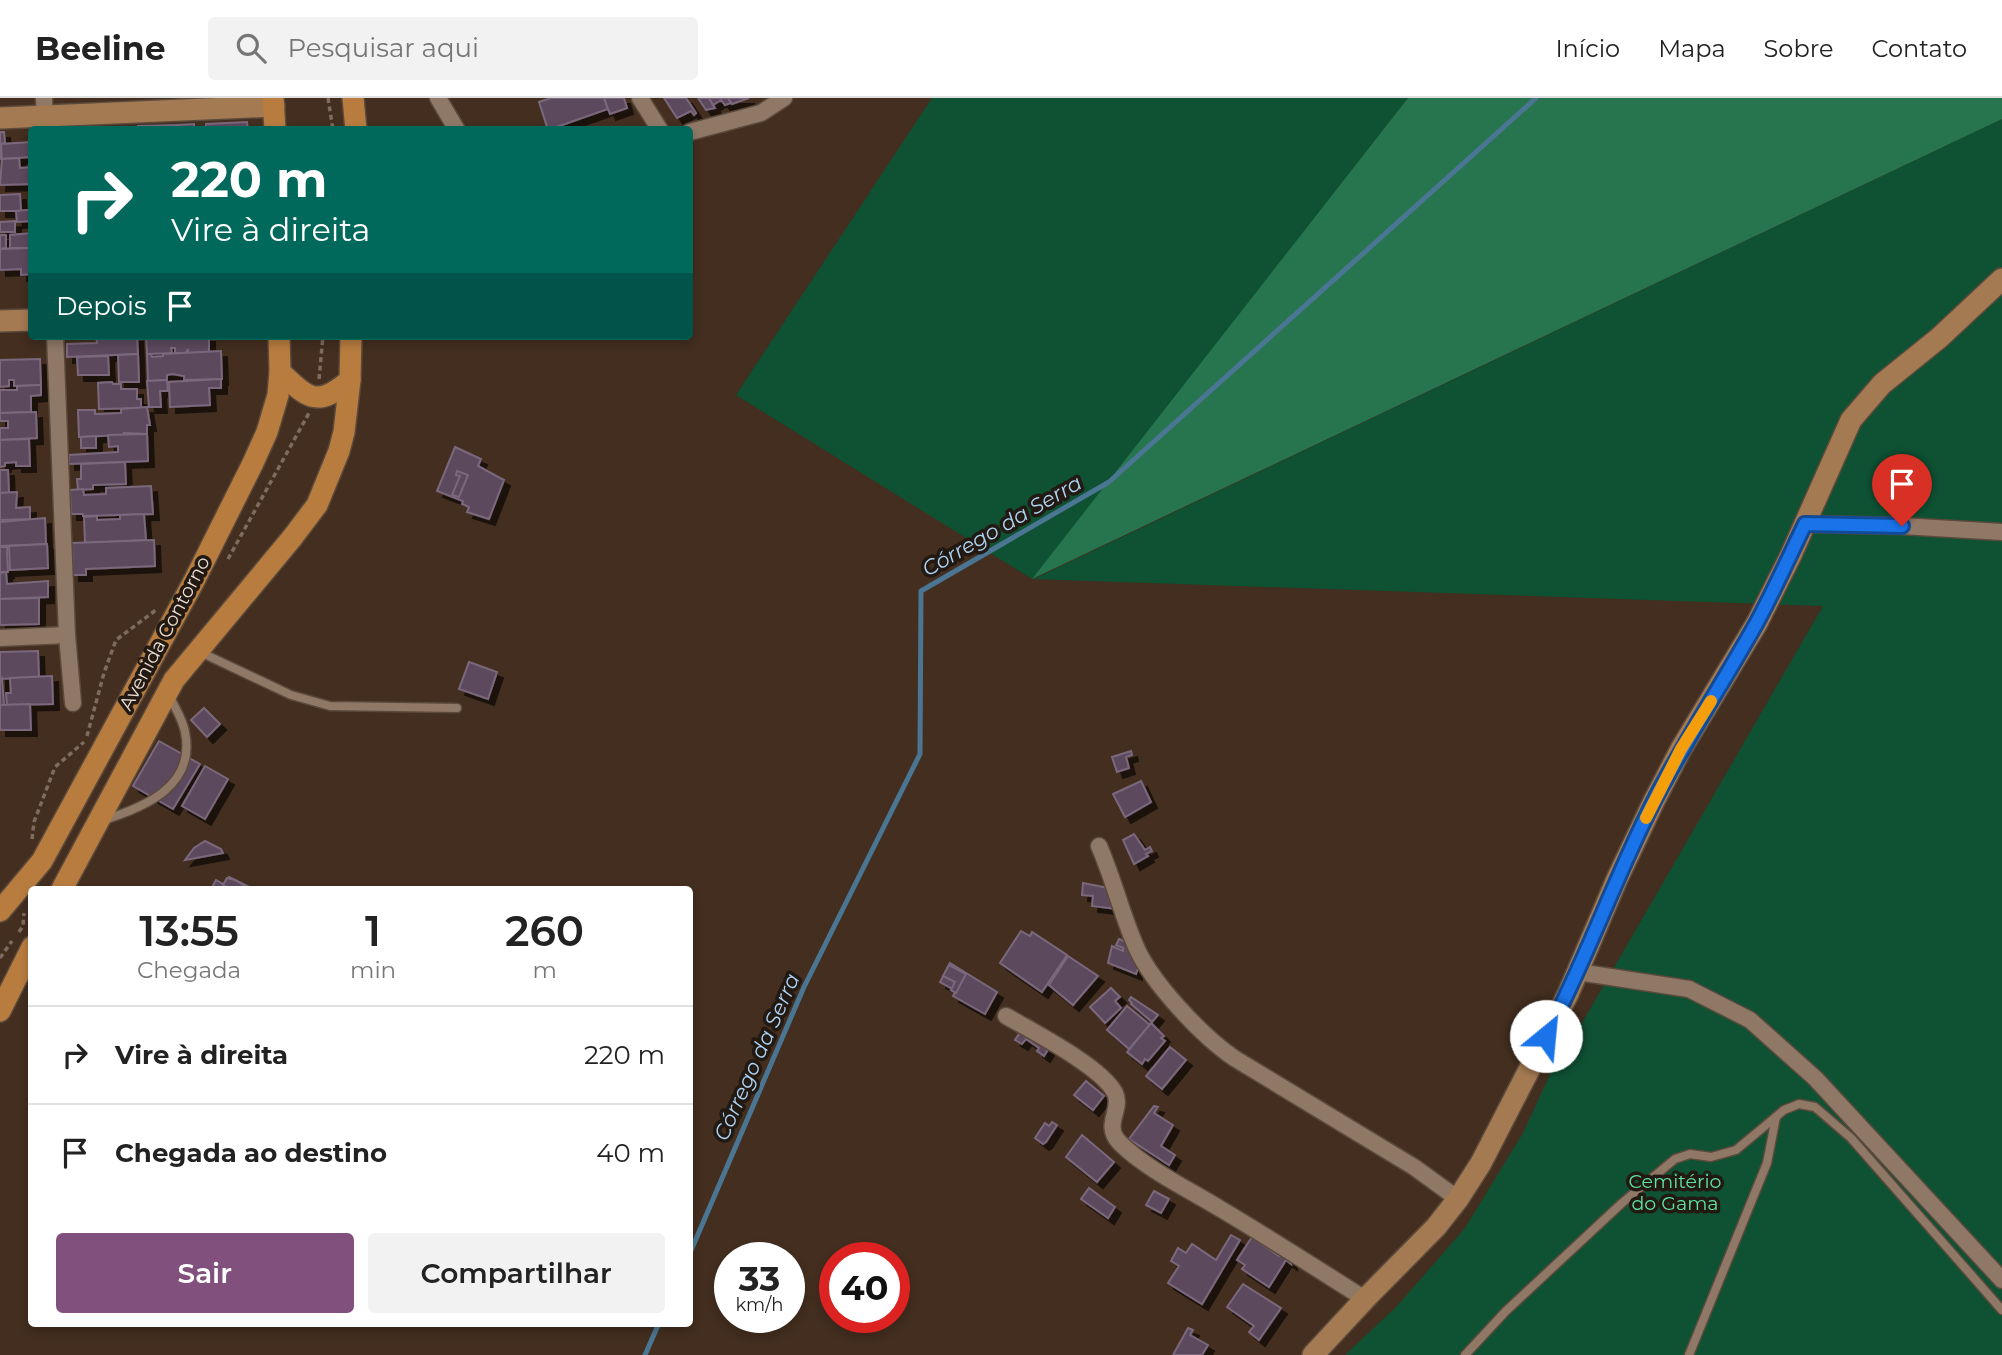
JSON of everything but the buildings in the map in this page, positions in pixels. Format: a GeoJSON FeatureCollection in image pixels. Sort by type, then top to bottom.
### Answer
{"type":"FeatureCollection","features":[{"type":"Feature","properties":{"kind":"main road"},"geometry":{"type":"LineString","coordinates":[[353,98],[356,126]]}},
{"type":"Feature","properties":{"kind":"main road"},"geometry":{"type":"LineString","coordinates":[[274,102],[275,126]]}},
{"type":"Feature","properties":{"kind":"main road","name":"Avenida Contorno"},"geometry":{"type":"LineString","coordinates":[[0,911],[42,861],[194,581],[262,442],[274,413],[280,372],[279,340]]}},
{"type":"Feature","properties":{"kind":"main road","name":"Avenida Contorno"},"geometry":{"type":"LineString","coordinates":[[64,886],[171,685],[317,505],[339,451],[350,380],[351,340]]}},
{"type":"Feature","properties":{"kind":"main road"},"geometry":{"type":"LineString","coordinates":[[280,372],[299,390],[316,398],[332,394],[350,380]]}},
{"type":"Feature","properties":{"kind":"main road"},"geometry":{"type":"LineString","coordinates":[[164,634],[171,685]]}},
{"type":"Feature","properties":{"kind":"main road"},"geometry":{"type":"LineString","coordinates":[[80,790],[94,830]]}},
{"type":"Feature","properties":{"kind":"main road"},"geometry":{"type":"LineString","coordinates":[[0,1011],[28,955]]}},
{"type":"Feature","properties":{"kind":"street"},"geometry":{"type":"LineString","coordinates":[[438,98],[455,126]]}},
{"type":"Feature","properties":{"kind":"street"},"geometry":{"type":"LineString","coordinates":[[640,98],[658,126]]}},
{"type":"Feature","properties":{"kind":"street"},"geometry":{"type":"LineString","coordinates":[[693,131],[761,113],[784,98]]}},
{"type":"Feature","properties":{"kind":"street"},"geometry":{"type":"LineString","coordinates":[[0,118],[274,102]]}},
{"type":"Feature","properties":{"kind":"street"},"geometry":{"type":"LineString","coordinates":[[1313,1355],[1365,1298],[1416,1249],[1458,1199],[1481,1163],[1578,972],[1617,879],[1654,801],[1681,749],[1756,623],[1805,524],[1841,439],[1861,407],[1882,384],[1940,338],[2002,279]]}},
{"type":"Feature","properties":{"kind":"street"},"geometry":{"type":"LineString","coordinates":[[0,321],[28,320]]}},
{"type":"Feature","properties":{"kind":"street"},"geometry":{"type":"LineString","coordinates":[[55,340],[72,703]]}},
{"type":"Feature","properties":{"kind":"street"},"geometry":{"type":"LineString","coordinates":[[1805,524],[2002,532]]}},
{"type":"Feature","properties":{"kind":"street"},"geometry":{"type":"LineString","coordinates":[[0,638],[67,635]]}},
{"type":"Feature","properties":{"kind":"street"},"geometry":{"type":"LineString","coordinates":[[1099,846],[1137,949],[1146,966],[1206,1037],[1234,1058],[1414,1167],[1458,1199]]}},
{"type":"Feature","properties":{"kind":"street"},"geometry":{"type":"LineString","coordinates":[[1578,972],[1689,989],[1750,1020],[1815,1078],[2002,1280]]}},
{"type":"Feature","properties":{"kind":"street"},"geometry":{"type":"LineString","coordinates":[[1006,1016],[1075,1058],[1106,1082],[1116,1098],[1114,1135],[1129,1150],[1365,1298]]}},
{"type":"Feature","properties":{"kind":"lane"},"geometry":{"type":"LineString","coordinates":[[197,650],[291,695],[330,706],[457,708]]}},
{"type":"Feature","properties":{"kind":"lane"},"geometry":{"type":"LineString","coordinates":[[94,830],[138,810],[165,792],[181,771],[186,751],[185,732],[171,685]]}},
{"type":"Feature","properties":{"kind":"lane"},"geometry":{"type":"LineString","coordinates":[[1465,1355],[1525,1293],[1622,1203],[1675,1159],[1690,1154],[1711,1157],[1736,1150],[1784,1110],[1799,1104],[1815,1107],[1826,1114],[1851,1138],[2002,1310]]}},
{"type":"Feature","properties":{"kind":"lane"},"geometry":{"type":"LineString","coordinates":[[1689,1355],[1767,1163],[1776,1117]]}},
{"type":"Feature","properties":{"kind":"path"},"geometry":{"type":"LineString","coordinates":[[328,98],[332,126]]}},
{"type":"Feature","properties":{"kind":"green space","name":"Cemitério do Gama"},"geometry":{"type":"Polygon","coordinates":[[[932,98],[1408,98],[1034,579],[2002,119],[2002,1355],[1345,1355],[1397,1306],[1465,1228],[1523,1133],[1557,1059],[1579,1028],[1823,606],[1032,579],[736,395],[932,98]]]}},
{"type":"Feature","properties":{"kind":"green space"},"geometry":{"type":"Polygon","coordinates":[[[1408,98],[2002,98],[2002,119],[1032,579],[1408,98]]]}},
{"type":"Feature","properties":{"kind":"waterway","name":"Córrego da Serra"},"geometry":{"type":"LineString","coordinates":[[693,1246],[804,987],[920,754],[921,591],[1109,482],[1536,98]]}},
{"type":"Feature","properties":{"kind":"waterway","name":"Córrego da Serra"},"geometry":{"type":"LineString","coordinates":[[645,1355],[657,1327]]}},
{"type":"Feature","properties":{"kind":"slow traffic"},"geometry":{"type":"LineString","coordinates":[[1646,818],[1681,749],[1711,701]]}},
{"type":"Feature","properties":{"kind":"route"},"geometry":{"type":"LineString","coordinates":[[1546,1036],[1568,994],[1654,801],[1681,749],[1756,623],[1805,524],[1902,526]]}}]}
